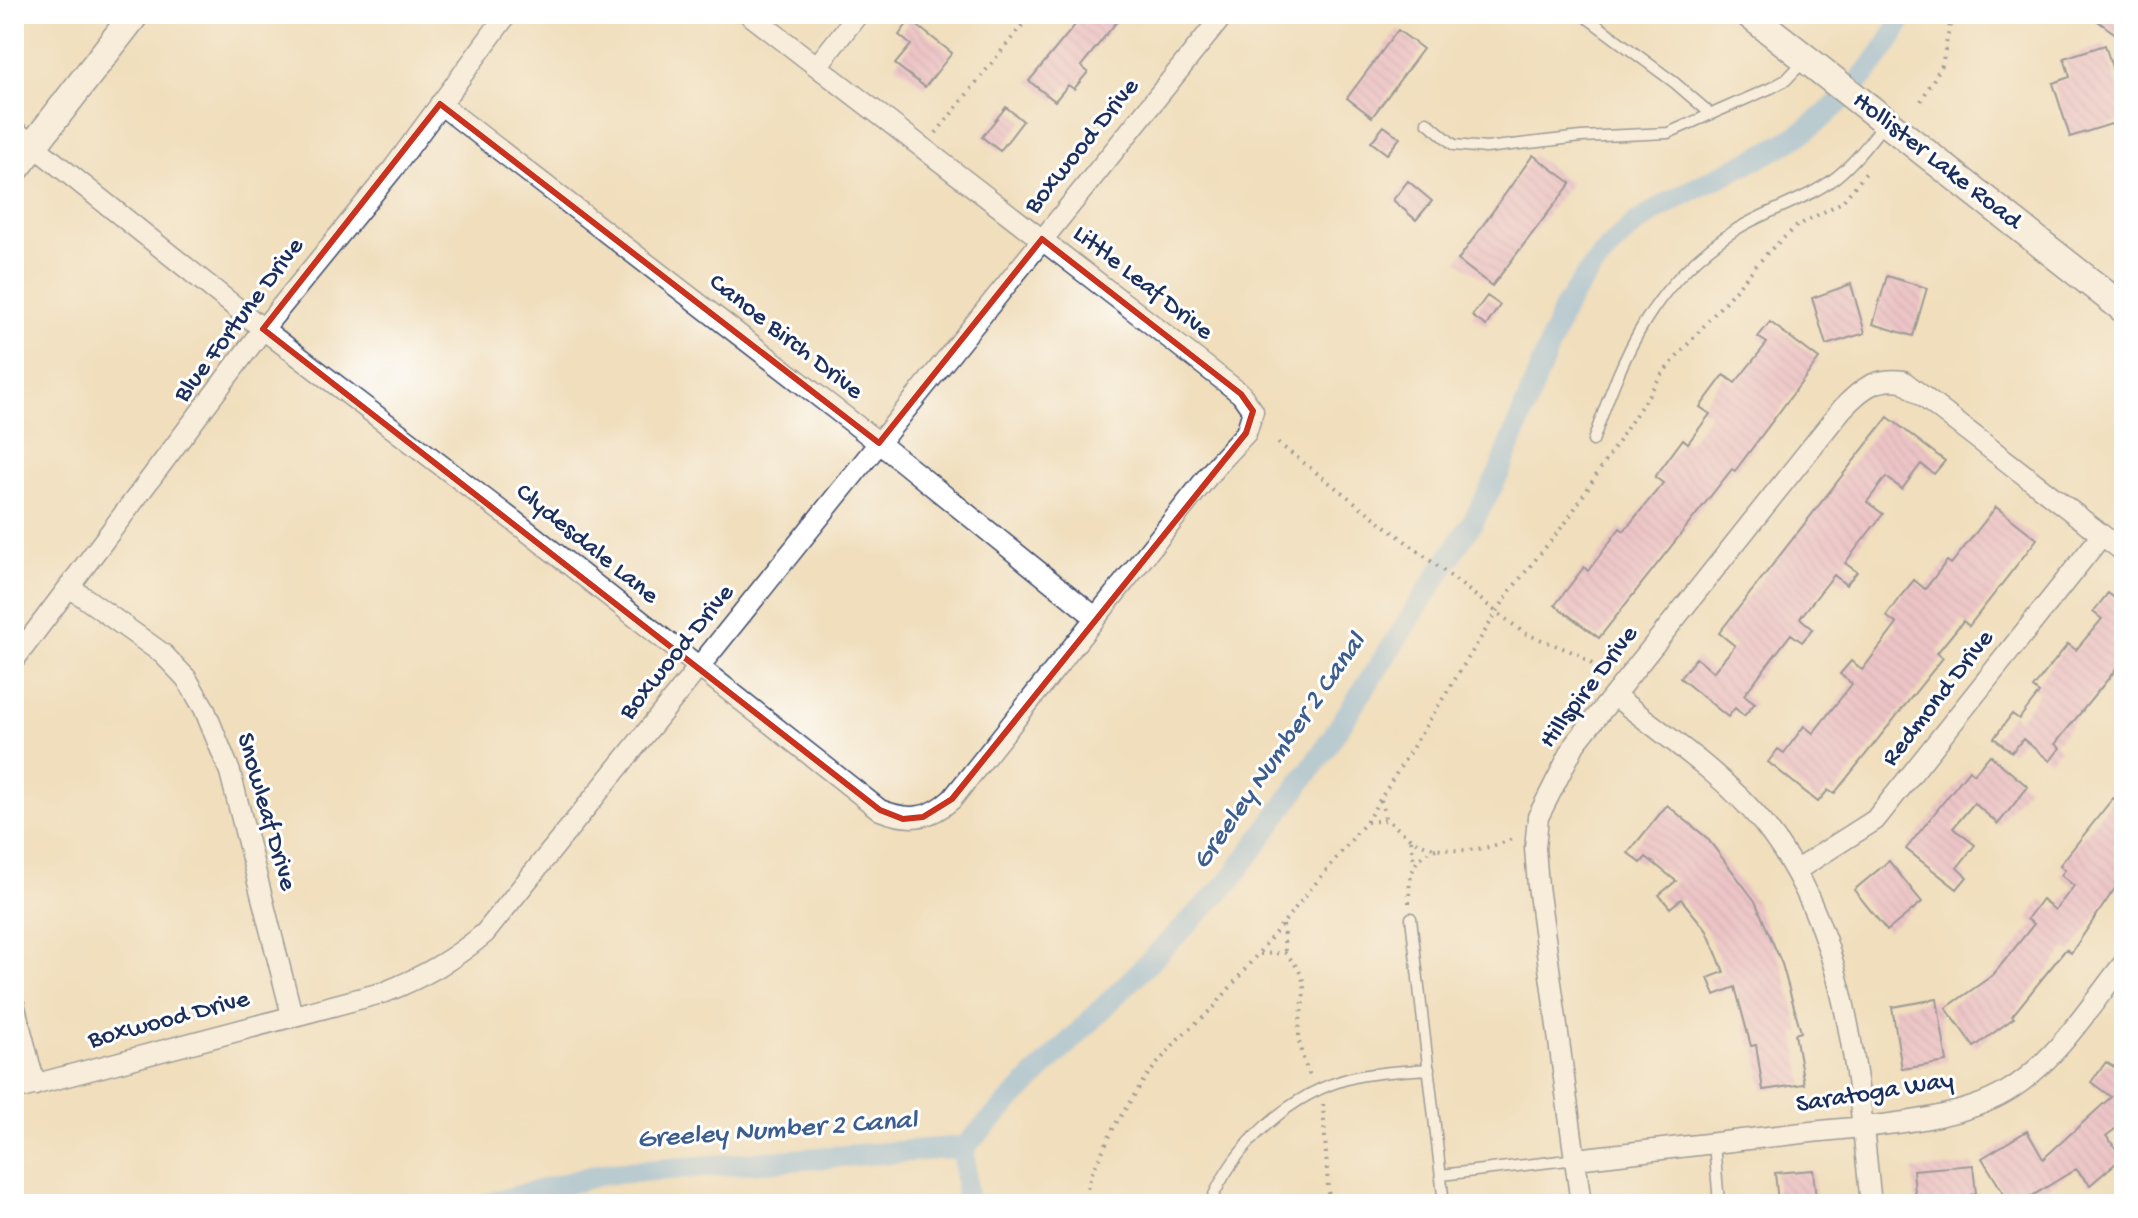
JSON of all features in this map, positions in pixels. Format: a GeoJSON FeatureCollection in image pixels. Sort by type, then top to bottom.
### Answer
{"type":"FeatureCollection","features":[{"type":"Feature","properties":{"kind":"street"},"geometry":{"type":"LineString","coordinates":[[16,168],[24,138],[135,14]]}},
{"type":"Feature","properties":{"kind":"street","name":"Blue Fortune Drive"},"geometry":{"type":"LineString","coordinates":[[14,660],[263,329],[507,14]]}},
{"type":"Feature","properties":{"kind":"street","name":"Little Leaf Drive"},"geometry":{"type":"LineString","coordinates":[[749,14],[1241,394],[1253,411],[1246,433],[1095,617]]}},
{"type":"Feature","properties":{"kind":"street"},"geometry":{"type":"LineString","coordinates":[[817,66],[858,14]]}},
{"type":"Feature","properties":{"kind":"street","name":"Boxwood Drive"},"geometry":{"type":"LineString","coordinates":[[14,1090],[385,992],[423,977],[454,959],[485,933],[1224,14]]}},
{"type":"Feature","properties":{"kind":"street","name":"Hollister Lake Road"},"geometry":{"type":"LineString","coordinates":[[1749,14],[2124,309]]}},
{"type":"Feature","properties":{"kind":"street","name":"Canoe Birch Drive"},"geometry":{"type":"LineString","coordinates":[[440,104],[879,443],[1095,617]]}},
{"type":"Feature","properties":{"kind":"street","name":"Clydesdale Lane"},"geometry":{"type":"LineString","coordinates":[[24,138],[263,329],[527,531],[880,810],[903,819],[923,817],[940,810],[952,799],[1095,617]]}},
{"type":"Feature","properties":{"kind":"street","name":"Hillspire Drive"},"geometry":{"type":"LineString","coordinates":[[1581,1204],[1535,848],[1538,817],[1554,779],[1575,744],[1842,409],[1868,384],[1886,378],[1903,381],[1915,388],[2102,535]]}},
{"type":"Feature","properties":{"kind":"street"},"geometry":{"type":"LineString","coordinates":[[2102,535],[2124,552]]}},
{"type":"Feature","properties":{"kind":"street","name":"Redmond Drive"},"geometry":{"type":"LineString","coordinates":[[1795,871],[1875,820],[2102,535]]}},
{"type":"Feature","properties":{"kind":"street","name":"Snowleaf Drive"},"geometry":{"type":"LineString","coordinates":[[71,588],[163,654],[186,678],[204,708],[230,772],[292,1015]]}},
{"type":"Feature","properties":{"kind":"street"},"geometry":{"type":"LineString","coordinates":[[1615,696],[1727,786],[1762,822],[1795,871],[1819,916],[1835,962],[1863,1126],[1871,1204]]}},
{"type":"Feature","properties":{"kind":"street","name":"Saratoga Way"},"geometry":{"type":"LineString","coordinates":[[1576,1159],[1863,1126],[1950,1112],[2006,1092],[2056,1049],[2124,963]]}},
{"type":"Feature","properties":{"kind":"street"},"geometry":{"type":"LineString","coordinates":[[14,1004],[35,1085]]}},
{"type":"Feature","properties":{"kind":"lane"},"geometry":{"type":"LineString","coordinates":[[1582,14],[1675,83],[1711,114]]}},
{"type":"Feature","properties":{"kind":"lane"},"geometry":{"type":"LineString","coordinates":[[1427,122],[1454,145],[1486,148],[1581,137],[1668,133],[1779,84],[1812,64]]}},
{"type":"Feature","properties":{"kind":"lane"},"geometry":{"type":"LineString","coordinates":[[1593,441],[1618,371],[1635,335],[1678,276],[1739,228],[1832,180],[1855,160],[1879,117]]}},
{"type":"Feature","properties":{"kind":"lane"},"geometry":{"type":"LineString","coordinates":[[1411,918],[1444,1204]]}},
{"type":"Feature","properties":{"kind":"lane"},"geometry":{"type":"LineString","coordinates":[[1210,1204],[1218,1185],[1256,1134],[1318,1092],[1353,1078],[1429,1069]]}},
{"type":"Feature","properties":{"kind":"lane"},"geometry":{"type":"LineString","coordinates":[[1714,1143],[1719,1204]]}},
{"type":"Feature","properties":{"kind":"lane"},"geometry":{"type":"LineString","coordinates":[[1441,1175],[1576,1159]]}},
{"type":"Feature","properties":{"kind":"path"},"geometry":{"type":"LineString","coordinates":[[935,135],[1031,14]]}},
{"type":"Feature","properties":{"kind":"path"},"geometry":{"type":"LineString","coordinates":[[1921,101],[1942,65],[1952,14]]}},
{"type":"Feature","properties":{"kind":"path"},"geometry":{"type":"LineString","coordinates":[[1083,1204],[1091,1175],[1115,1125],[1146,1077],[1258,955],[1366,822],[1496,612],[1566,522],[1628,422],[1696,331],[1769,251],[1797,226],[1842,202],[1871,164]]}},
{"type":"Feature","properties":{"kind":"path"},"geometry":{"type":"LineString","coordinates":[[1278,443],[1524,633],[1578,654],[1604,673]]}},
{"type":"Feature","properties":{"kind":"path"},"geometry":{"type":"LineString","coordinates":[[1381,798],[1387,820],[1410,838],[1438,848],[1468,850],[1505,842],[1521,834]]}},
{"type":"Feature","properties":{"kind":"path"},"geometry":{"type":"LineString","coordinates":[[1366,822],[1387,820]]}},
{"type":"Feature","properties":{"kind":"path"},"geometry":{"type":"LineString","coordinates":[[1410,838],[1414,865],[1409,892],[1411,918]]}},
{"type":"Feature","properties":{"kind":"path"},"geometry":{"type":"LineString","coordinates":[[1414,865],[1426,852],[1438,848]]}},
{"type":"Feature","properties":{"kind":"path"},"geometry":{"type":"LineString","coordinates":[[1283,925],[1285,953],[1298,967],[1305,986],[1299,1035],[1304,1062],[1326,1115],[1329,1204]]}},
{"type":"Feature","properties":{"kind":"path"},"geometry":{"type":"LineString","coordinates":[[1258,955],[1285,953]]}},
{"type":"Feature","properties":{"kind":"highlighted area"},"geometry":{"type":"Polygon","coordinates":[[[440,104],[879,443],[1042,239],[1241,394],[1253,411],[1246,433],[952,799],[923,817],[903,819],[880,810],[263,329],[440,104]]]}},
{"type":"Feature","properties":{"kind":"building"},"geometry":{"type":"Polygon","coordinates":[[[1084,14],[1123,14],[1081,66],[1088,72],[1074,89],[1068,85],[1055,101],[1029,81],[1084,14]]]}},
{"type":"Feature","properties":{"kind":"building"},"geometry":{"type":"Polygon","coordinates":[[[2088,14],[2124,14],[2124,40],[2088,14]]]}},
{"type":"Feature","properties":{"kind":"building"},"geometry":{"type":"Polygon","coordinates":[[[910,20],[952,53],[925,87],[895,64],[911,45],[899,35],[910,20]]]}},
{"type":"Feature","properties":{"kind":"building"},"geometry":{"type":"Polygon","coordinates":[[[1398,30],[1423,49],[1372,117],[1347,98],[1398,30]]]}},
{"type":"Feature","properties":{"kind":"building"},"geometry":{"type":"Polygon","coordinates":[[[2105,45],[2124,106],[2124,120],[2070,137],[2053,83],[2070,77],[2064,58],[2105,45]]]}},
{"type":"Feature","properties":{"kind":"building"},"geometry":{"type":"Polygon","coordinates":[[[1006,107],[1023,121],[1000,151],[982,137],[1006,107]]]}},
{"type":"Feature","properties":{"kind":"building"},"geometry":{"type":"Polygon","coordinates":[[[1384,126],[1400,138],[1387,154],[1371,142],[1384,126]]]}},
{"type":"Feature","properties":{"kind":"building"},"geometry":{"type":"Polygon","coordinates":[[[1533,155],[1571,183],[1492,286],[1458,260],[1533,155]]]}},
{"type":"Feature","properties":{"kind":"building"},"geometry":{"type":"Polygon","coordinates":[[[1408,181],[1432,201],[1416,220],[1393,200],[1408,181]]]}},
{"type":"Feature","properties":{"kind":"building"},"geometry":{"type":"Polygon","coordinates":[[[1887,276],[1927,288],[1913,336],[1873,324],[1887,276]]]}},
{"type":"Feature","properties":{"kind":"building"},"geometry":{"type":"Polygon","coordinates":[[[1851,284],[1865,333],[1826,345],[1812,298],[1851,284]]]}},
{"type":"Feature","properties":{"kind":"building"},"geometry":{"type":"Polygon","coordinates":[[[1487,296],[1500,305],[1486,326],[1472,316],[1487,296]]]}},
{"type":"Feature","properties":{"kind":"building"},"geometry":{"type":"Polygon","coordinates":[[[1770,322],[1819,359],[1735,471],[1732,469],[1599,638],[1555,605],[1584,567],[1588,571],[1620,528],[1624,531],[1663,483],[1655,477],[1683,439],[1688,443],[1710,414],[1700,407],[1724,375],[1735,383],[1767,343],[1758,337],[1770,322]]]}},
{"type":"Feature","properties":{"kind":"building"},"geometry":{"type":"Polygon","coordinates":[[[1888,417],[1945,461],[1934,474],[1921,464],[1902,489],[1886,477],[1867,502],[1883,514],[1845,563],[1857,572],[1846,585],[1834,575],[1800,618],[1813,629],[1802,642],[1791,634],[1744,695],[1755,703],[1744,716],[1735,708],[1728,717],[1680,678],[1696,658],[1713,672],[1735,646],[1719,633],[1888,417]]]}},
{"type":"Feature","properties":{"kind":"building"},"geometry":{"type":"Polygon","coordinates":[[[1996,507],[2037,539],[1969,626],[1963,621],[1937,653],[1943,658],[1834,794],[1828,790],[1818,802],[1768,762],[1778,749],[1784,753],[1804,726],[1813,733],[1852,684],[1840,674],[1851,661],[1862,670],[1897,624],[1886,616],[1899,598],[1914,580],[1925,589],[1947,561],[1951,564],[1996,507]]]}},
{"type":"Feature","properties":{"kind":"building"},"geometry":{"type":"Polygon","coordinates":[[[2108,593],[2124,606],[2124,674],[2117,668],[2055,744],[2060,748],[2050,761],[2023,739],[2012,752],[1994,738],[2012,714],[2019,719],[2039,693],[2033,688],[2068,644],[2076,650],[2102,619],[2093,612],[2108,593]]]}},
{"type":"Feature","properties":{"kind":"building"},"geometry":{"type":"Polygon","coordinates":[[[1990,755],[2028,787],[1998,824],[1974,803],[1953,828],[1975,845],[1957,868],[1967,877],[1957,889],[1906,849],[1969,770],[1974,774],[1990,755]]]}},
{"type":"Feature","properties":{"kind":"building"},"geometry":{"type":"Polygon","coordinates":[[[2113,798],[2124,806],[2124,875],[2071,953],[2066,949],[2012,1016],[2014,1018],[1974,1047],[1946,1008],[1993,975],[2034,924],[2027,919],[2042,899],[2055,910],[2074,886],[2061,875],[2065,870],[2060,865],[2113,798]]]}},
{"type":"Feature","properties":{"kind":"building"},"geometry":{"type":"Polygon","coordinates":[[[1667,805],[1707,838],[1755,901],[1782,964],[1801,1032],[1795,1034],[1804,1084],[1763,1090],[1756,1045],[1751,1046],[1735,987],[1715,995],[1708,978],[1724,972],[1707,931],[1681,899],[1670,908],[1659,895],[1676,881],[1646,857],[1641,863],[1628,853],[1667,805]]]}},
{"type":"Feature","properties":{"kind":"building"},"geometry":{"type":"Polygon","coordinates":[[[1889,861],[1922,902],[1887,931],[1854,890],[1889,861]]]}},
{"type":"Feature","properties":{"kind":"building"},"geometry":{"type":"Polygon","coordinates":[[[1937,999],[1947,1062],[1902,1069],[1892,1007],[1937,999]]]}},
{"type":"Feature","properties":{"kind":"building"},"geometry":{"type":"Polygon","coordinates":[[[2124,1054],[2124,1122],[2106,1136],[2123,1157],[2090,1185],[2076,1169],[2019,1204],[2010,1204],[1982,1158],[2027,1131],[2043,1159],[2111,1097],[2091,1082],[2106,1062],[2114,1067],[2124,1054]]]}},
{"type":"Feature","properties":{"kind":"building"},"geometry":{"type":"Polygon","coordinates":[[[1973,1165],[1976,1194],[1970,1195],[1971,1204],[1916,1204],[1913,1170],[1973,1165]]]}},
{"type":"Feature","properties":{"kind":"building"},"geometry":{"type":"Polygon","coordinates":[[[1813,1170],[1816,1199],[1778,1202],[1775,1173],[1813,1170]]]}},
{"type":"Feature","properties":{"kind":"waterway","name":"Greeley Number 2 Canal"},"geometry":{"type":"LineString","coordinates":[[489,1204],[602,1174],[964,1147],[1230,881],[1322,753],[1474,520],[1500,471],[1564,308],[1598,261],[1629,230],[1657,210],[1780,146],[1817,121],[1852,89],[1882,53],[1904,14]]}},
{"type":"Feature","properties":{"kind":"waterway"},"geometry":{"type":"LineString","coordinates":[[964,1147],[967,1204]]}}]}
